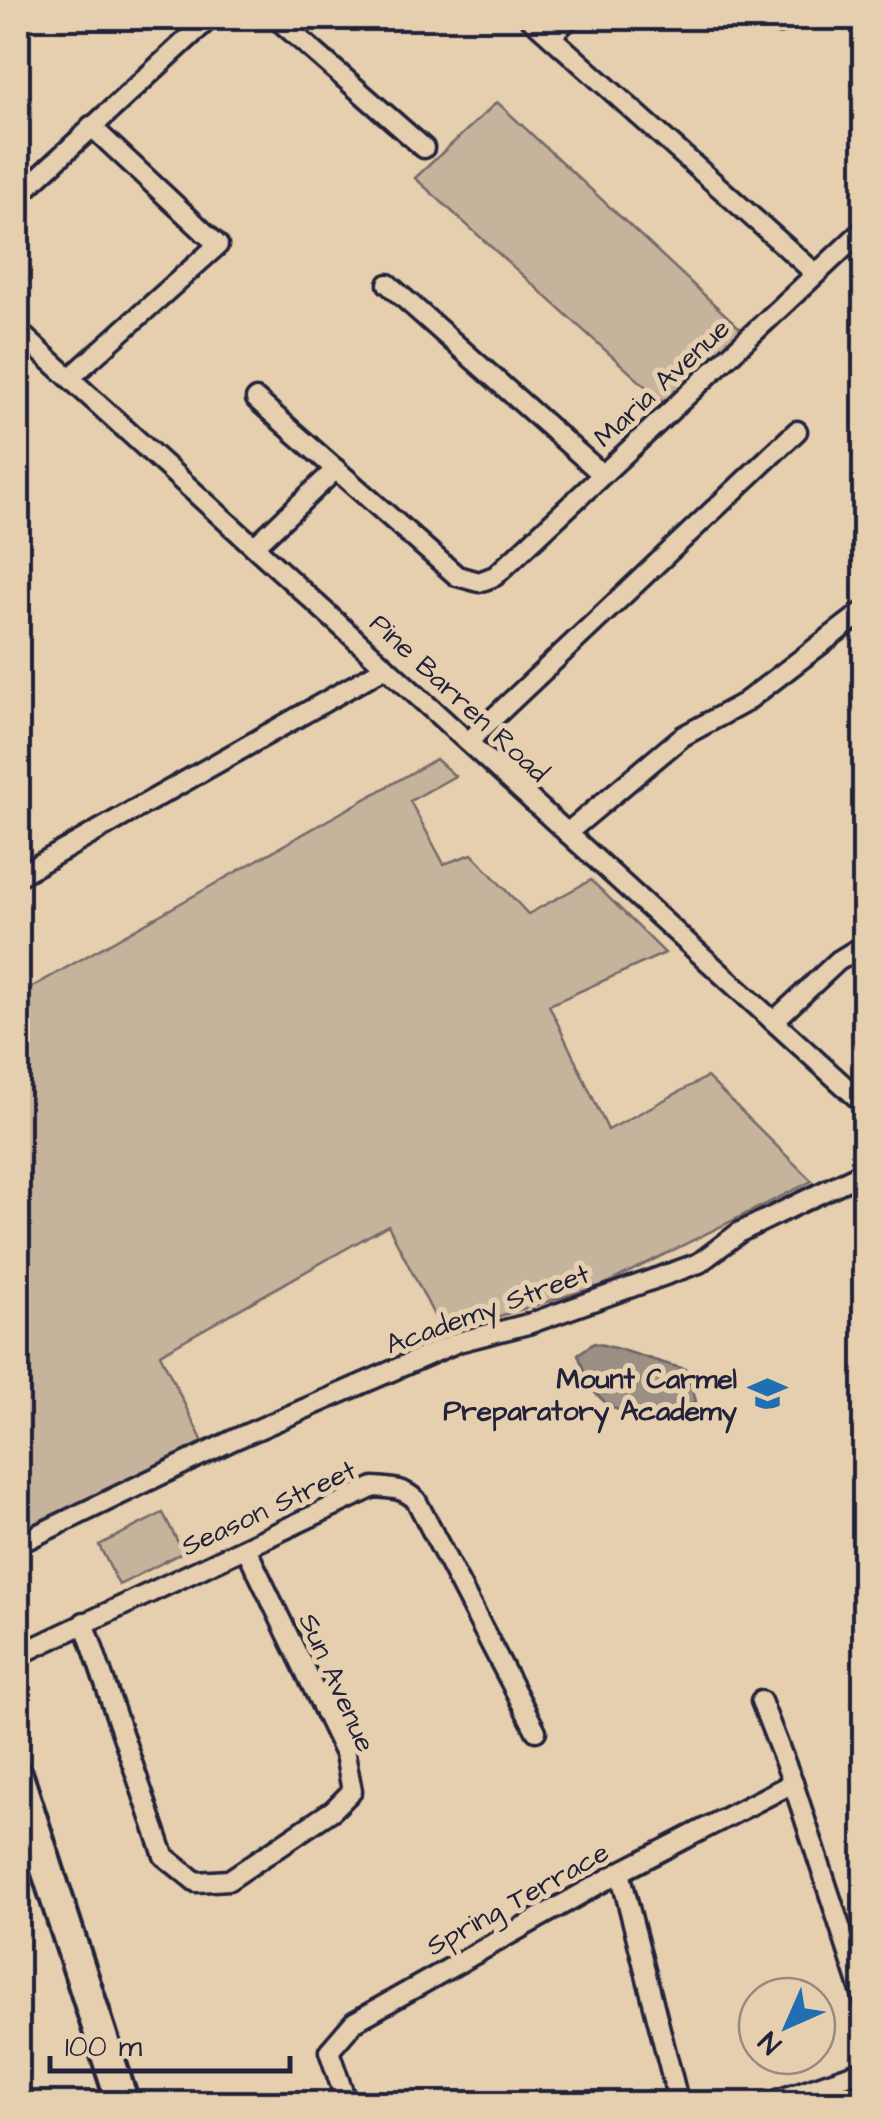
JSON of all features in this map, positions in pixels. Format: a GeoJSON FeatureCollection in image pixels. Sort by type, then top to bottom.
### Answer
{"type":"FeatureCollection","features":[{"type":"Feature","properties":{"kind":"highway"},"geometry":{"type":"LineString","coordinates":[[18,1779],[123,2104]]}},
{"type":"Feature","properties":{"kind":"street"},"geometry":{"type":"LineString","coordinates":[[18,196],[210,18]]}},
{"type":"Feature","properties":{"kind":"street"},"geometry":{"type":"LineString","coordinates":[[276,18],[424,148]]}},
{"type":"Feature","properties":{"kind":"street"},"geometry":{"type":"LineString","coordinates":[[530,18],[816,274]]}},
{"type":"Feature","properties":{"kind":"street"},"geometry":{"type":"LineString","coordinates":[[551,36],[570,18]]}},
{"type":"Feature","properties":{"kind":"street"},"geometry":{"type":"LineString","coordinates":[[70,378],[218,245],[91,126]]}},
{"type":"Feature","properties":{"kind":"street","name":"Maria Avenue"},"geometry":{"type":"LineString","coordinates":[[336,468],[457,576],[478,582],[495,576],[864,229]]}},
{"type":"Feature","properties":{"kind":"street"},"geometry":{"type":"LineString","coordinates":[[388,284],[602,474]]}},
{"type":"Feature","properties":{"kind":"street","name":"Pine Barren Road"},"geometry":{"type":"LineString","coordinates":[[18,332],[256,544],[864,1104]]}},
{"type":"Feature","properties":{"kind":"street"},"geometry":{"type":"LineString","coordinates":[[256,399],[336,468],[256,544]]}},
{"type":"Feature","properties":{"kind":"street"},"geometry":{"type":"LineString","coordinates":[[468,742],[797,431]]}},
{"type":"Feature","properties":{"kind":"street"},"geometry":{"type":"LineString","coordinates":[[567,832],[683,736],[744,702],[864,611]]}},
{"type":"Feature","properties":{"kind":"street"},"geometry":{"type":"LineString","coordinates":[[18,876],[386,667]]}},
{"type":"Feature","properties":{"kind":"street"},"geometry":{"type":"LineString","coordinates":[[774,1021],[838,961],[864,945]]}},
{"type":"Feature","properties":{"kind":"street","name":"Academy Street"},"geometry":{"type":"LineString","coordinates":[[18,1544],[233,1440],[458,1342],[528,1324],[699,1263],[740,1232],[864,1172]]}},
{"type":"Feature","properties":{"kind":"street","name":"Season Street"},"geometry":{"type":"LineString","coordinates":[[18,1655],[374,1487],[406,1492],[416,1500],[536,1731]]}},
{"type":"Feature","properties":{"kind":"street","name":"Sun Avenue"},"geometry":{"type":"LineString","coordinates":[[84,1622],[164,1856],[196,1882],[229,1880],[333,1810],[352,1791],[344,1754],[246,1548]]}},
{"type":"Feature","properties":{"kind":"street"},"geometry":{"type":"LineString","coordinates":[[761,1702],[793,1783],[864,2000]]}},
{"type":"Feature","properties":{"kind":"street","name":"Spring Terrace"},"geometry":{"type":"LineString","coordinates":[[347,2104],[329,2051],[354,2022],[620,1872],[793,1783]]}},
{"type":"Feature","properties":{"kind":"street"},"geometry":{"type":"LineString","coordinates":[[620,1872],[679,2104]]}},
{"type":"Feature","properties":{"kind":"street"},"geometry":{"type":"LineString","coordinates":[[766,2104],[864,2070]]}},
{"type":"Feature","properties":{"kind":"shaded area"},"geometry":{"type":"Polygon","coordinates":[[[497,102],[743,331],[666,405],[415,178],[497,102]]]}},
{"type":"Feature","properties":{"kind":"shaded area"},"geometry":{"type":"Polygon","coordinates":[[[436,759],[455,776],[410,801],[444,864],[472,854],[528,914],[591,880],[665,953],[549,1005],[608,1130],[707,1077],[812,1181],[603,1285],[443,1333],[388,1225],[160,1354],[204,1444],[18,1531],[18,995],[436,759]]]}},
{"type":"Feature","properties":{"kind":"shaded area"},"geometry":{"type":"Polygon","coordinates":[[[594,1343],[686,1369],[696,1401],[673,1415],[637,1418],[609,1406],[590,1388],[578,1354],[594,1343]]]}},
{"type":"Feature","properties":{"kind":"shaded area"},"geometry":{"type":"Polygon","coordinates":[[[163,1513],[183,1552],[119,1585],[99,1545],[163,1513]]]}},
{"type":"Feature","properties":{"kind":"place","name":"Mount Carmel Preparatory Academy"},"geometry":{"type":"Point","coordinates":[767,1394]}}]}
